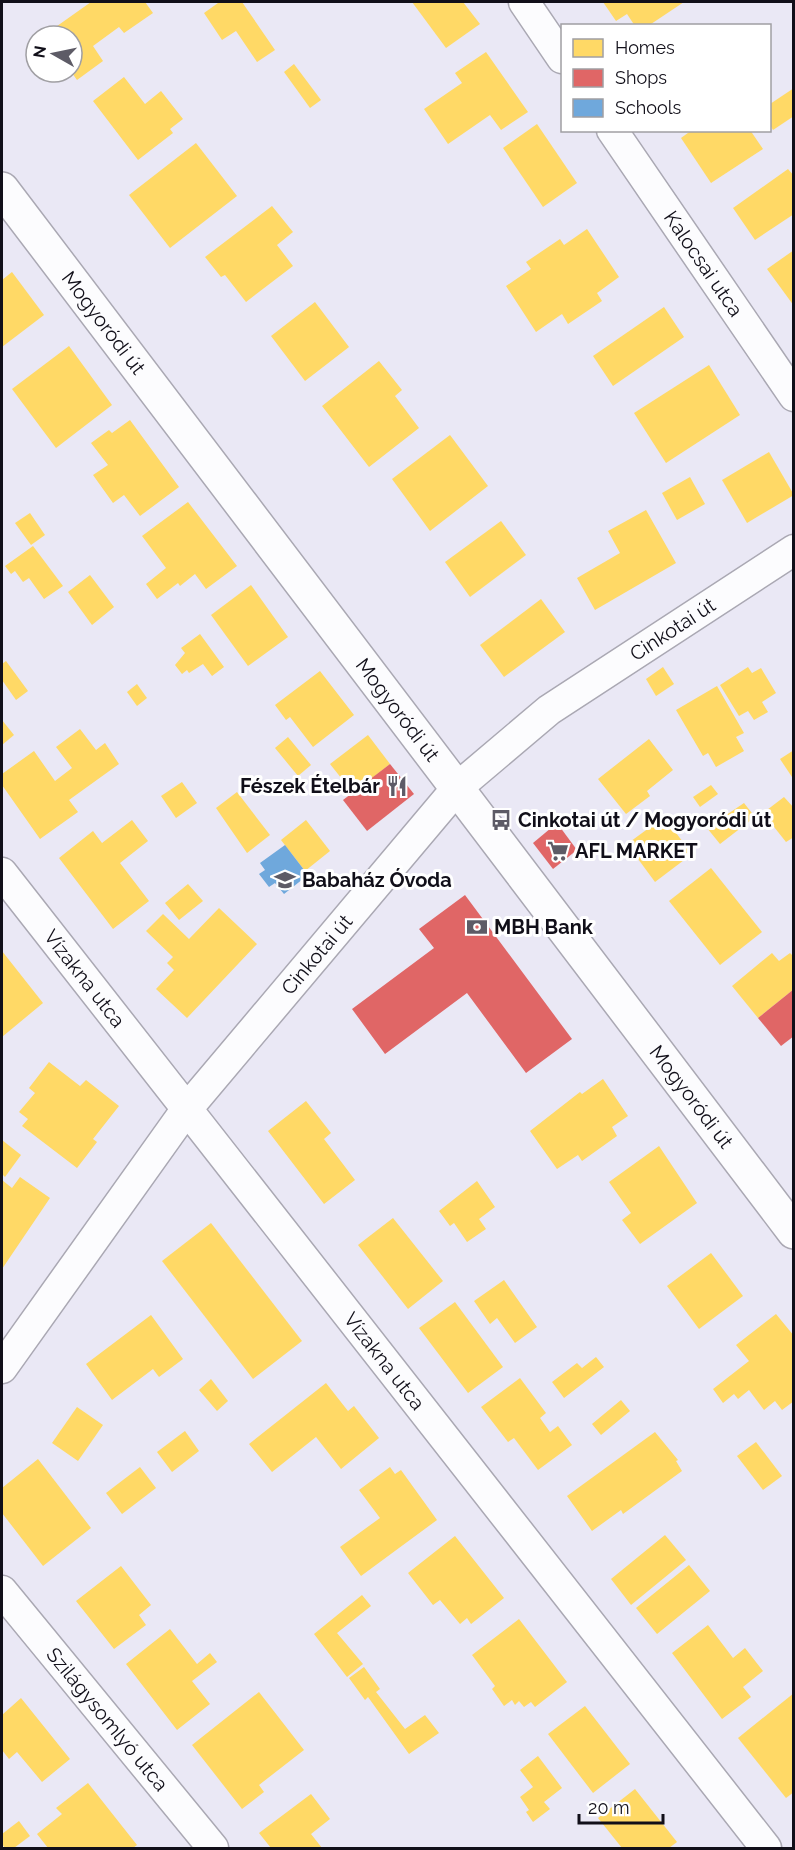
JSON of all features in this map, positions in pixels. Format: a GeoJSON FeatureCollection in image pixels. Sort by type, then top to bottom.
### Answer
{"type":"FeatureCollection","features":[{"type":"Feature","properties":{"kind":"street"},"geometry":{"type":"LineString","coordinates":[[524,2],[561,57]]}},
{"type":"Feature","properties":{"kind":"street","name":"Kalocsai utca"},"geometry":{"type":"LineString","coordinates":[[613,132],[794,396]]}},
{"type":"Feature","properties":{"kind":"street","name":"Mogyoródi út"},"geometry":{"type":"LineString","coordinates":[[2,189],[794,1232]]}},
{"type":"Feature","properties":{"kind":"street","name":"Cinkotai út"},"geometry":{"type":"LineString","coordinates":[[2,1368],[186,1110],[458,787],[549,710],[794,550]]}},
{"type":"Feature","properties":{"kind":"street","name":"Vízakna utca"},"geometry":{"type":"LineString","coordinates":[[2,873],[766,1848]]}},
{"type":"Feature","properties":{"kind":"street","name":"Szilágysomlyó utca"},"geometry":{"type":"LineString","coordinates":[[2,1591],[213,1848]]}},
{"type":"Feature","properties":{"kind":"building: Homes"},"geometry":{"type":"Polygon","coordinates":[[[91,2],[145,2],[153,13],[124,33],[119,27],[93,46],[103,61],[84,75],[84,24],[60,24],[91,2]]]}},
{"type":"Feature","properties":{"kind":"building: Homes"},"geometry":{"type":"Polygon","coordinates":[[[217,2],[242,2],[275,50],[257,62],[236,31],[222,40],[204,13],[217,2]]]}},
{"type":"Feature","properties":{"kind":"building: Homes"},"geometry":{"type":"Polygon","coordinates":[[[412,2],[463,2],[480,24],[446,48],[412,2]]]}},
{"type":"Feature","properties":{"kind":"building: Homes"},"geometry":{"type":"Polygon","coordinates":[[[603,2],[684,2],[651,24],[634,24],[627,14],[616,21],[603,2]]]}},
{"type":"Feature","properties":{"kind":"building: Homes"},"geometry":{"type":"Polygon","coordinates":[[[486,52],[528,112],[501,130],[490,115],[448,144],[424,109],[462,83],[455,73],[486,52]]]}},
{"type":"Feature","properties":{"kind":"building: Homes"},"geometry":{"type":"Polygon","coordinates":[[[294,64],[321,100],[310,108],[284,72],[294,64]]]}},
{"type":"Feature","properties":{"kind":"building: Homes"},"geometry":{"type":"Polygon","coordinates":[[[124,77],[145,104],[161,91],[183,119],[170,129],[173,133],[138,160],[93,101],[124,77]]]}},
{"type":"Feature","properties":{"kind":"building: Homes"},"geometry":{"type":"Polygon","coordinates":[[[794,88],[794,116],[773,130],[771,103],[794,88]]]}},
{"type":"Feature","properties":{"kind":"building: Homes"},"geometry":{"type":"Polygon","coordinates":[[[537,124],[577,183],[543,207],[503,148],[537,124]]]}},
{"type":"Feature","properties":{"kind":"building: Homes"},"geometry":{"type":"Polygon","coordinates":[[[689,132],[751,132],[763,149],[711,183],[681,138],[689,132]]]}},
{"type":"Feature","properties":{"kind":"building: Homes"},"geometry":{"type":"Polygon","coordinates":[[[196,143],[237,196],[170,248],[129,195],[196,143]]]}},
{"type":"Feature","properties":{"kind":"building: Homes"},"geometry":{"type":"Polygon","coordinates":[[[788,169],[794,176],[794,214],[755,240],[733,208],[788,169]]]}},
{"type":"Feature","properties":{"kind":"building: Homes"},"geometry":{"type":"Polygon","coordinates":[[[272,206],[293,232],[277,245],[293,266],[246,302],[225,275],[221,277],[205,257],[272,206]]]}},
{"type":"Feature","properties":{"kind":"building: Homes"},"geometry":{"type":"Polygon","coordinates":[[[587,229],[619,277],[597,293],[602,301],[568,324],[562,314],[536,332],[506,286],[531,269],[526,262],[560,239],[564,245],[587,229]]]}},
{"type":"Feature","properties":{"kind":"building: Homes"},"geometry":{"type":"Polygon","coordinates":[[[794,250],[794,306],[767,269],[794,250]]]}},
{"type":"Feature","properties":{"kind":"building: Homes"},"geometry":{"type":"Polygon","coordinates":[[[12,272],[44,315],[2,347],[2,280],[12,272]]]}},
{"type":"Feature","properties":{"kind":"building: Homes"},"geometry":{"type":"Polygon","coordinates":[[[315,302],[349,347],[305,381],[271,336],[315,302]]]}},
{"type":"Feature","properties":{"kind":"building: Homes"},"geometry":{"type":"Polygon","coordinates":[[[664,307],[684,337],[613,386],[593,356],[664,307]]]}},
{"type":"Feature","properties":{"kind":"building: Homes"},"geometry":{"type":"Polygon","coordinates":[[[69,346],[112,405],[56,448],[12,389],[69,346]]]}},
{"type":"Feature","properties":{"kind":"building: Homes"},"geometry":{"type":"Polygon","coordinates":[[[379,361],[402,390],[395,396],[419,428],[369,467],[322,406],[379,361]]]}},
{"type":"Feature","properties":{"kind":"building: Homes"},"geometry":{"type":"Polygon","coordinates":[[[709,365],[740,415],[666,463],[634,413],[709,365]]]}},
{"type":"Feature","properties":{"kind":"building: Homes"},"geometry":{"type":"Polygon","coordinates":[[[130,420],[179,487],[140,516],[124,495],[113,503],[93,475],[108,465],[91,443],[109,430],[112,433],[130,420]]]}},
{"type":"Feature","properties":{"kind":"building: Homes"},"geometry":{"type":"Polygon","coordinates":[[[450,435],[488,486],[430,531],[392,479],[450,435]]]}},
{"type":"Feature","properties":{"kind":"building: Homes"},"geometry":{"type":"Polygon","coordinates":[[[769,452],[794,495],[747,523],[722,480],[769,452]]]}},
{"type":"Feature","properties":{"kind":"building: Homes"},"geometry":{"type":"Polygon","coordinates":[[[690,477],[705,504],[677,520],[662,493],[690,477]]]}},
{"type":"Feature","properties":{"kind":"building: Homes"},"geometry":{"type":"Polygon","coordinates":[[[188,502],[237,566],[206,589],[195,574],[180,586],[178,583],[157,599],[146,584],[166,568],[142,536],[188,502]]]}},
{"type":"Feature","properties":{"kind":"building: Homes"},"geometry":{"type":"Polygon","coordinates":[[[646,510],[676,563],[595,610],[577,578],[620,553],[608,531],[646,510]]]}},
{"type":"Feature","properties":{"kind":"building: Homes"},"geometry":{"type":"Polygon","coordinates":[[[30,513],[45,535],[31,545],[15,523],[30,513]]]}},
{"type":"Feature","properties":{"kind":"building: Homes"},"geometry":{"type":"Polygon","coordinates":[[[501,521],[526,555],[470,597],[445,562],[501,521]]]}},
{"type":"Feature","properties":{"kind":"building: Homes"},"geometry":{"type":"Polygon","coordinates":[[[33,546],[63,586],[44,599],[29,578],[23,582],[15,571],[11,574],[5,566],[33,546]]]}},
{"type":"Feature","properties":{"kind":"building: Homes"},"geometry":{"type":"Polygon","coordinates":[[[90,575],[114,607],[92,625],[68,592],[90,575]]]}},
{"type":"Feature","properties":{"kind":"building: Homes"},"geometry":{"type":"Polygon","coordinates":[[[251,585],[288,637],[248,666],[211,615],[251,585]]]}},
{"type":"Feature","properties":{"kind":"building: Homes"},"geometry":{"type":"Polygon","coordinates":[[[541,599],[565,632],[504,677],[480,645],[541,599]]]}},
{"type":"Feature","properties":{"kind":"building: Homes"},"geometry":{"type":"Polygon","coordinates":[[[200,634],[224,667],[212,676],[203,664],[189,673],[187,670],[182,674],[175,665],[185,653],[181,648],[200,634]]]}},
{"type":"Feature","properties":{"kind":"building: Homes"},"geometry":{"type":"Polygon","coordinates":[[[6,661],[28,691],[16,700],[2,680],[2,664],[6,661]]]}},
{"type":"Feature","properties":{"kind":"building: Homes"},"geometry":{"type":"Polygon","coordinates":[[[663,667],[674,684],[656,696],[646,679],[663,667]]]}},
{"type":"Feature","properties":{"kind":"building: Homes"},"geometry":{"type":"Polygon","coordinates":[[[748,667],[752,673],[761,668],[776,693],[762,702],[768,712],[754,720],[748,711],[739,716],[720,685],[748,667]]]}},
{"type":"Feature","properties":{"kind":"building: Homes"},"geometry":{"type":"Polygon","coordinates":[[[320,671],[354,715],[313,747],[290,717],[286,720],[275,705],[320,671]]]}},
{"type":"Feature","properties":{"kind":"building: Homes"},"geometry":{"type":"Polygon","coordinates":[[[137,684],[147,698],[137,706],[127,692],[137,684]]]}},
{"type":"Feature","properties":{"kind":"building: Homes"},"geometry":{"type":"Polygon","coordinates":[[[717,686],[744,733],[736,737],[744,751],[716,767],[708,753],[703,756],[676,710],[717,686]]]}},
{"type":"Feature","properties":{"kind":"building: Homes"},"geometry":{"type":"Polygon","coordinates":[[[2,720],[14,735],[2,745],[2,720]]]}},
{"type":"Feature","properties":{"kind":"building: Homes"},"geometry":{"type":"Polygon","coordinates":[[[80,729],[96,750],[105,743],[119,764],[69,800],[78,812],[40,839],[2,785],[2,774],[34,751],[55,781],[72,768],[56,747],[80,729]]]}},
{"type":"Feature","properties":{"kind":"building: Homes"},"geometry":{"type":"Polygon","coordinates":[[[368,735],[390,764],[353,793],[330,764],[368,735]]]}},
{"type":"Feature","properties":{"kind":"building: Homes"},"geometry":{"type":"Polygon","coordinates":[[[288,737],[311,765],[298,776],[275,748],[288,737]]]}},
{"type":"Feature","properties":{"kind":"building: Homes"},"geometry":{"type":"Polygon","coordinates":[[[649,739],[673,770],[647,791],[650,796],[626,814],[598,779],[649,739]]]}},
{"type":"Feature","properties":{"kind":"building: Homes"},"geometry":{"type":"Polygon","coordinates":[[[794,750],[794,780],[780,759],[794,750]]]}},
{"type":"Feature","properties":{"kind":"building: Homes"},"geometry":{"type":"Polygon","coordinates":[[[182,782],[197,803],[176,818],[161,796],[182,782]]]}},
{"type":"Feature","properties":{"kind":"building: Homes"},"geometry":{"type":"Polygon","coordinates":[[[711,785],[718,794],[700,807],[693,797],[711,785]]]}},
{"type":"Feature","properties":{"kind":"building: Homes"},"geometry":{"type":"Polygon","coordinates":[[[237,792],[270,835],[247,853],[216,808],[237,792]]]}},
{"type":"Feature","properties":{"kind":"building: Homes"},"geometry":{"type":"Polygon","coordinates":[[[784,797],[794,808],[794,837],[786,842],[763,813],[784,797]]]}},
{"type":"Feature","properties":{"kind":"building: Homes"},"geometry":{"type":"Polygon","coordinates":[[[744,803],[755,817],[720,844],[707,828],[744,803]]]}},
{"type":"Feature","properties":{"kind":"building: Homes"},"geometry":{"type":"Polygon","coordinates":[[[664,817],[692,854],[655,882],[627,844],[664,817]]]}},
{"type":"Feature","properties":{"kind":"building: Homes"},"geometry":{"type":"Polygon","coordinates":[[[132,820],[148,841],[120,863],[149,901],[113,929],[59,858],[93,831],[102,843],[132,820]]]}},
{"type":"Feature","properties":{"kind":"building: Homes"},"geometry":{"type":"Polygon","coordinates":[[[306,820],[330,851],[305,871],[281,840],[306,820]]]}},
{"type":"Feature","properties":{"kind":"building: Homes"},"geometry":{"type":"Polygon","coordinates":[[[711,868],[762,932],[720,965],[669,901],[711,868]]]}},
{"type":"Feature","properties":{"kind":"building: Homes"},"geometry":{"type":"Polygon","coordinates":[[[188,884],[203,901],[179,920],[165,903],[188,884]]]}},
{"type":"Feature","properties":{"kind":"building: Homes"},"geometry":{"type":"Polygon","coordinates":[[[219,908],[257,944],[187,1018],[156,989],[174,970],[167,963],[173,957],[146,931],[163,914],[189,939],[219,908]]]}},
{"type":"Feature","properties":{"kind":"building: Homes"},"geometry":{"type":"Polygon","coordinates":[[[2,951],[43,1003],[2,1037],[2,951]]]}},
{"type":"Feature","properties":{"kind":"building: Homes"},"geometry":{"type":"Polygon","coordinates":[[[772,953],[779,961],[790,953],[794,957],[794,989],[758,1018],[732,986],[772,953]]]}},
{"type":"Feature","properties":{"kind":"building: Homes"},"geometry":{"type":"Polygon","coordinates":[[[49,1062],[80,1086],[86,1080],[119,1106],[93,1139],[97,1142],[77,1168],[22,1126],[28,1119],[19,1112],[35,1093],[29,1088],[49,1062]]]}},
{"type":"Feature","properties":{"kind":"building: Homes"},"geometry":{"type":"Polygon","coordinates":[[[603,1079],[628,1116],[612,1127],[617,1136],[582,1161],[578,1155],[557,1169],[530,1131],[580,1092],[582,1094],[603,1079]]]}},
{"type":"Feature","properties":{"kind":"building: Homes"},"geometry":{"type":"Polygon","coordinates":[[[306,1101],[331,1133],[324,1139],[355,1180],[324,1204],[268,1131],[306,1101]]]}},
{"type":"Feature","properties":{"kind":"building: Homes"},"geometry":{"type":"Polygon","coordinates":[[[2,1140],[21,1155],[5,1177],[2,1174],[2,1140]]]}},
{"type":"Feature","properties":{"kind":"building: Homes"},"geometry":{"type":"Polygon","coordinates":[[[659,1146],[697,1203],[640,1244],[622,1220],[631,1213],[609,1182],[659,1146]]]}},
{"type":"Feature","properties":{"kind":"building: Homes"},"geometry":{"type":"Polygon","coordinates":[[[20,1177],[50,1198],[2,1269],[2,1180],[12,1188],[20,1177]]]}},
{"type":"Feature","properties":{"kind":"building: Homes"},"geometry":{"type":"Polygon","coordinates":[[[477,1181],[495,1207],[479,1219],[486,1229],[467,1242],[454,1223],[450,1226],[439,1211],[477,1181]]]}},
{"type":"Feature","properties":{"kind":"building: Homes"},"geometry":{"type":"Polygon","coordinates":[[[393,1218],[443,1281],[408,1309],[358,1245],[393,1218]]]}},
{"type":"Feature","properties":{"kind":"building: Homes"},"geometry":{"type":"Polygon","coordinates":[[[211,1223],[302,1341],[253,1379],[162,1261],[211,1223]]]}},
{"type":"Feature","properties":{"kind":"building: Homes"},"geometry":{"type":"Polygon","coordinates":[[[711,1253],[743,1296],[699,1329],[667,1286],[711,1253]]]}},
{"type":"Feature","properties":{"kind":"building: Homes"},"geometry":{"type":"Polygon","coordinates":[[[504,1280],[537,1327],[515,1343],[497,1318],[490,1324],[474,1301],[504,1280]]]}},
{"type":"Feature","properties":{"kind":"building: Homes"},"geometry":{"type":"Polygon","coordinates":[[[455,1302],[503,1367],[468,1393],[419,1328],[455,1302]]]}},
{"type":"Feature","properties":{"kind":"building: Homes"},"geometry":{"type":"Polygon","coordinates":[[[776,1314],[794,1336],[794,1401],[782,1410],[775,1401],[764,1410],[749,1390],[738,1399],[734,1394],[723,1403],[713,1389],[749,1361],[736,1345],[776,1314]]]}},
{"type":"Feature","properties":{"kind":"building: Homes"},"geometry":{"type":"Polygon","coordinates":[[[151,1315],[183,1359],[159,1377],[153,1369],[112,1400],[86,1364],[151,1315]]]}},
{"type":"Feature","properties":{"kind":"building: Homes"},"geometry":{"type":"Polygon","coordinates":[[[596,1357],[604,1367],[564,1398],[552,1382],[577,1363],[582,1368],[596,1357]]]}},
{"type":"Feature","properties":{"kind":"building: Homes"},"geometry":{"type":"Polygon","coordinates":[[[520,1378],[546,1413],[540,1418],[550,1432],[558,1426],[572,1445],[538,1470],[514,1438],[508,1442],[481,1407],[520,1378]]]}},
{"type":"Feature","properties":{"kind":"building: Homes"},"geometry":{"type":"Polygon","coordinates":[[[211,1379],[228,1401],[217,1411],[199,1390],[211,1379]]]}},
{"type":"Feature","properties":{"kind":"building: Homes"},"geometry":{"type":"Polygon","coordinates":[[[326,1383],[348,1411],[354,1406],[379,1438],[341,1469],[316,1437],[272,1472],[249,1444],[326,1383]]]}},
{"type":"Feature","properties":{"kind":"building: Homes"},"geometry":{"type":"Polygon","coordinates":[[[621,1400],[630,1411],[601,1435],[592,1424],[621,1400]]]}},
{"type":"Feature","properties":{"kind":"building: Homes"},"geometry":{"type":"Polygon","coordinates":[[[77,1407],[103,1425],[78,1461],[52,1443],[77,1407]]]}},
{"type":"Feature","properties":{"kind":"building: Homes"},"geometry":{"type":"Polygon","coordinates":[[[185,1431],[199,1451],[172,1472],[157,1452],[185,1431]]]}},
{"type":"Feature","properties":{"kind":"building: Homes"},"geometry":{"type":"Polygon","coordinates":[[[655,1432],[678,1460],[676,1461],[682,1471],[623,1514],[621,1510],[592,1531],[567,1496],[655,1432]]]}},
{"type":"Feature","properties":{"kind":"building: Homes"},"geometry":{"type":"Polygon","coordinates":[[[756,1442],[782,1476],[763,1490],[737,1456],[756,1442]]]}},
{"type":"Feature","properties":{"kind":"building: Homes"},"geometry":{"type":"Polygon","coordinates":[[[38,1459],[91,1528],[43,1566],[2,1513],[2,1488],[38,1459]]]}},
{"type":"Feature","properties":{"kind":"building: Homes"},"geometry":{"type":"Polygon","coordinates":[[[140,1467],[156,1488],[122,1514],[106,1493],[140,1467]]]}},
{"type":"Feature","properties":{"kind":"building: Homes"},"geometry":{"type":"Polygon","coordinates":[[[390,1467],[395,1474],[401,1470],[437,1520],[361,1576],[340,1547],[380,1518],[359,1490],[390,1467]]]}},
{"type":"Feature","properties":{"kind":"building: Homes"},"geometry":{"type":"Polygon","coordinates":[[[665,1535],[686,1560],[631,1605],[611,1579],[665,1535]]]}},
{"type":"Feature","properties":{"kind":"building: Homes"},"geometry":{"type":"Polygon","coordinates":[[[455,1536],[504,1598],[471,1624],[467,1618],[460,1624],[440,1600],[433,1605],[408,1573],[455,1536]]]}},
{"type":"Feature","properties":{"kind":"building: Homes"},"geometry":{"type":"Polygon","coordinates":[[[689,1565],[710,1591],[657,1634],[636,1608],[689,1565]]]}},
{"type":"Feature","properties":{"kind":"building: Homes"},"geometry":{"type":"Polygon","coordinates":[[[121,1566],[151,1605],[139,1615],[146,1625],[114,1649],[76,1601],[121,1566]]]}},
{"type":"Feature","properties":{"kind":"building: Homes"},"geometry":{"type":"Polygon","coordinates":[[[362,1595],[371,1606],[337,1633],[363,1664],[347,1677],[314,1634],[362,1595]]]}},
{"type":"Feature","properties":{"kind":"building: Homes"},"geometry":{"type":"Polygon","coordinates":[[[519,1619],[567,1682],[535,1707],[531,1702],[524,1707],[519,1701],[515,1705],[512,1700],[504,1706],[492,1689],[495,1686],[472,1655],[519,1619]]]}},
{"type":"Feature","properties":{"kind":"building: Homes"},"geometry":{"type":"Polygon","coordinates":[[[708,1625],[733,1658],[745,1648],[763,1671],[743,1687],[751,1697],[722,1719],[672,1653],[708,1625]]]}},
{"type":"Feature","properties":{"kind":"building: Homes"},"geometry":{"type":"Polygon","coordinates":[[[170,1629],[197,1664],[210,1653],[217,1662],[192,1681],[210,1704],[177,1730],[126,1664],[170,1629]]]}},
{"type":"Feature","properties":{"kind":"building: Homes"},"geometry":{"type":"Polygon","coordinates":[[[364,1667],[380,1689],[376,1692],[405,1729],[425,1715],[439,1733],[409,1754],[368,1697],[365,1700],[349,1678],[364,1667]]]}},
{"type":"Feature","properties":{"kind":"building: Homes"},"geometry":{"type":"Polygon","coordinates":[[[259,1692],[304,1750],[259,1785],[264,1792],[242,1809],[192,1745],[259,1692]]]}},
{"type":"Feature","properties":{"kind":"building: Homes"},"geometry":{"type":"Polygon","coordinates":[[[794,1693],[794,1792],[786,1798],[738,1738],[794,1693]]]}},
{"type":"Feature","properties":{"kind":"building: Homes"},"geometry":{"type":"Polygon","coordinates":[[[21,1698],[70,1759],[42,1782],[17,1752],[9,1759],[2,1750],[2,1715],[21,1698]]]}},
{"type":"Feature","properties":{"kind":"building: Homes"},"geometry":{"type":"Polygon","coordinates":[[[585,1706],[630,1764],[593,1793],[548,1734],[585,1706]]]}},
{"type":"Feature","properties":{"kind":"building: Homes"},"geometry":{"type":"Polygon","coordinates":[[[538,1756],[562,1788],[544,1802],[550,1809],[533,1822],[526,1812],[529,1810],[520,1797],[533,1787],[520,1770],[538,1756]]]}},
{"type":"Feature","properties":{"kind":"building: Homes"},"geometry":{"type":"Polygon","coordinates":[[[88,1783],[137,1845],[133,1848],[48,1848],[37,1834],[62,1814],[56,1808],[88,1783]]]}},
{"type":"Feature","properties":{"kind":"building: Homes"},"geometry":{"type":"Polygon","coordinates":[[[635,1789],[677,1842],[669,1848],[622,1848],[598,1818],[635,1789]]]}},
{"type":"Feature","properties":{"kind":"building: Homes"},"geometry":{"type":"Polygon","coordinates":[[[311,1794],[330,1819],[311,1834],[322,1848],[271,1848],[259,1833],[311,1794]]]}},
{"type":"Feature","properties":{"kind":"building: Homes"},"geometry":{"type":"Polygon","coordinates":[[[19,1821],[30,1836],[14,1848],[5,1848],[2,1844],[2,1834],[19,1821]]]}},
{"type":"Feature","properties":{"kind":"building: Shops"},"geometry":{"type":"Polygon","coordinates":[[[390,764],[414,794],[367,831],[343,800],[390,764]]]}},
{"type":"Feature","properties":{"kind":"building: Shops"},"geometry":{"type":"Polygon","coordinates":[[[557,823],[577,850],[553,869],[533,843],[557,823]]]}},
{"type":"Feature","properties":{"kind":"building: Shops"},"geometry":{"type":"Polygon","coordinates":[[[465,895],[572,1039],[526,1073],[467,993],[385,1054],[352,1009],[434,948],[419,929],[465,895]]]}},
{"type":"Feature","properties":{"kind":"building: Shops"},"geometry":{"type":"Polygon","coordinates":[[[794,989],[794,1036],[781,1046],[758,1018],[794,989]]]}},
{"type":"Feature","properties":{"kind":"building: Schools"},"geometry":{"type":"Polygon","coordinates":[[[285,845],[308,875],[284,894],[275,883],[269,887],[259,874],[265,870],[260,863],[285,845]]]}},
{"type":"Feature","properties":{"kind":"place","name":"Fészek Ételbár"},"geometry":{"type":"Point","coordinates":[397,786]}},
{"type":"Feature","properties":{"kind":"place","name":"Cinkotai út / Mogyoródi út"},"geometry":{"type":"Point","coordinates":[501,820]}},
{"type":"Feature","properties":{"kind":"place","name":"AFL MARKET"},"geometry":{"type":"Point","coordinates":[558,851]}},
{"type":"Feature","properties":{"kind":"place","name":"Babaház Óvoda"},"geometry":{"type":"Point","coordinates":[285,880]}},
{"type":"Feature","properties":{"kind":"place","name":"MBH Bank"},"geometry":{"type":"Point","coordinates":[477,927]}}]}
